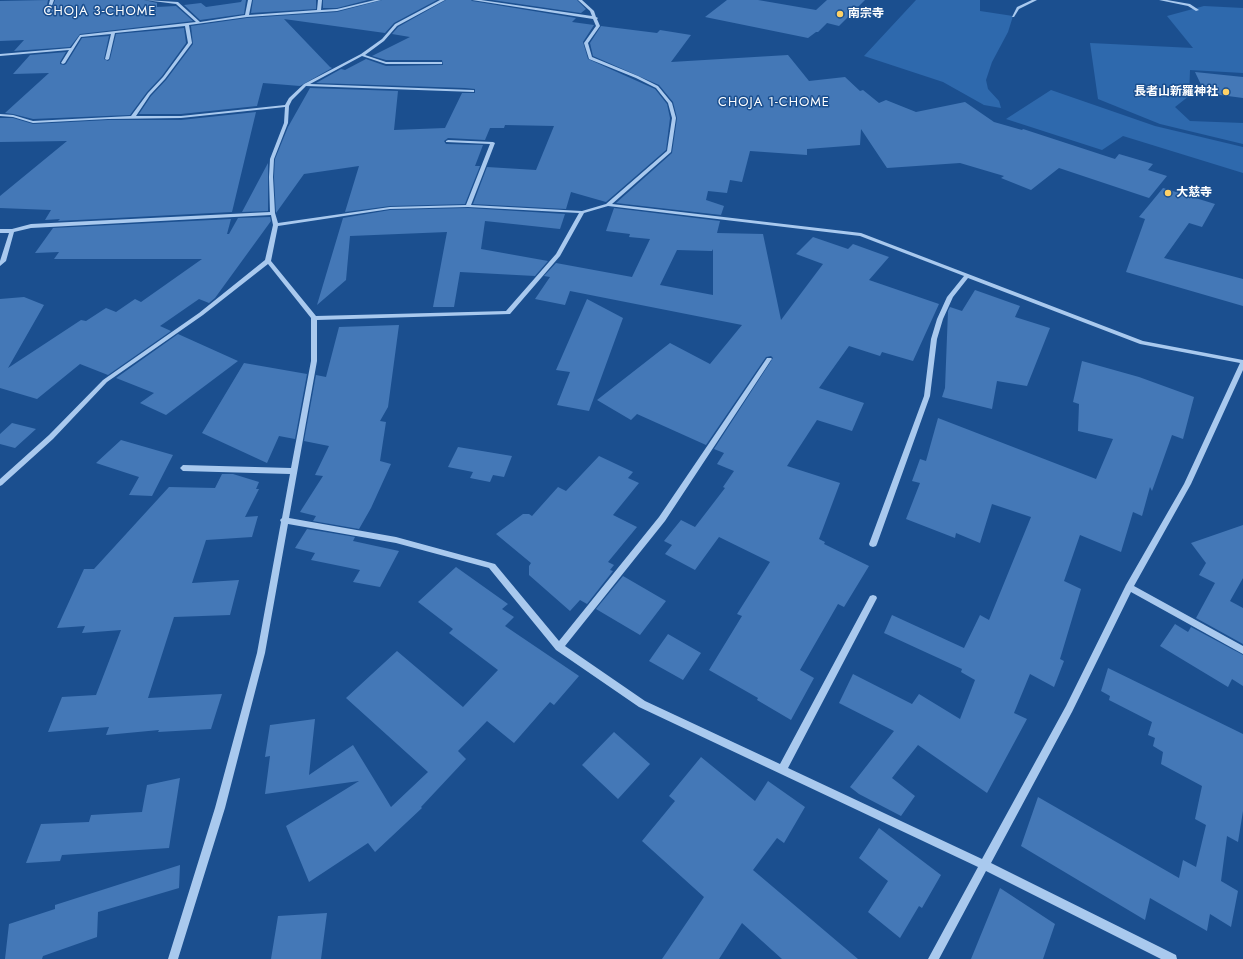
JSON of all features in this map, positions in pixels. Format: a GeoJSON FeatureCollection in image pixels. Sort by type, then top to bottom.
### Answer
{"type":"FeatureCollection","features":[{"type":"Feature","properties":{"kind":"street"},"geometry":{"type":"LineString","coordinates":[[48,14],[52,0]]}},
{"type":"Feature","properties":{"kind":"street"},"geometry":{"type":"LineString","coordinates":[[147,0],[177,3],[199,23]]}},
{"type":"Feature","properties":{"kind":"street"},"geometry":{"type":"LineString","coordinates":[[247,16],[250,0]]}},
{"type":"Feature","properties":{"kind":"street"},"geometry":{"type":"LineString","coordinates":[[319,11],[320,0]]}},
{"type":"Feature","properties":{"kind":"street"},"geometry":{"type":"LineString","coordinates":[[63,63],[80,36],[199,23],[247,16],[337,10],[379,0]]}},
{"type":"Feature","properties":{"kind":"street"},"geometry":{"type":"LineString","coordinates":[[0,483],[51,437],[105,381],[201,314],[268,261],[276,225],[273,213],[271,177],[272,159],[286,123],[287,106],[290,99],[305,85],[362,55],[383,40],[396,25],[443,0]]}},
{"type":"Feature","properties":{"kind":"street"},"geometry":{"type":"LineString","coordinates":[[468,0],[596,18]]}},
{"type":"Feature","properties":{"kind":"street"},"geometry":{"type":"LineString","coordinates":[[580,0],[592,11],[598,26],[586,43],[590,58],[637,77],[657,87],[670,103],[674,118],[669,151],[608,205]]}},
{"type":"Feature","properties":{"kind":"street"},"geometry":{"type":"LineString","coordinates":[[1013,16],[1018,8],[1035,0]]}},
{"type":"Feature","properties":{"kind":"street"},"geometry":{"type":"LineString","coordinates":[[1161,0],[1189,4],[1197,10]]}},
{"type":"Feature","properties":{"kind":"street"},"geometry":{"type":"LineString","coordinates":[[133,117],[149,94],[164,78],[190,43],[187,24]]}},
{"type":"Feature","properties":{"kind":"street"},"geometry":{"type":"LineString","coordinates":[[107,59],[113,33]]}},
{"type":"Feature","properties":{"kind":"street"},"geometry":{"type":"LineString","coordinates":[[0,55],[71,49]]}},
{"type":"Feature","properties":{"kind":"street"},"geometry":{"type":"LineString","coordinates":[[362,55],[386,63],[441,63]]}},
{"type":"Feature","properties":{"kind":"street"},"geometry":{"type":"LineString","coordinates":[[305,85],[473,90]]}},
{"type":"Feature","properties":{"kind":"street"},"geometry":{"type":"LineString","coordinates":[[0,115],[13,116],[32,122],[133,117],[181,117],[287,106]]}},
{"type":"Feature","properties":{"kind":"street"},"geometry":{"type":"LineString","coordinates":[[448,141],[493,143],[468,206]]}},
{"type":"Feature","properties":{"kind":"street"},"geometry":{"type":"LineString","coordinates":[[276,225],[390,208],[468,206],[582,212],[608,205],[861,235],[1142,343],[1243,363],[1187,484],[1129,587],[1069,709],[932,959]]}},
{"type":"Feature","properties":{"kind":"street"},"geometry":{"type":"LineString","coordinates":[[314,318],[508,313],[558,255],[582,212]]}},
{"type":"Feature","properties":{"kind":"street"},"geometry":{"type":"LineString","coordinates":[[0,231],[12,231],[31,226],[273,213]]}},
{"type":"Feature","properties":{"kind":"street"},"geometry":{"type":"LineString","coordinates":[[0,264],[3,261],[12,231]]}},
{"type":"Feature","properties":{"kind":"street"},"geometry":{"type":"LineString","coordinates":[[173,959],[220,808],[261,653],[314,361],[314,318],[268,261]]}},
{"type":"Feature","properties":{"kind":"street"},"geometry":{"type":"LineString","coordinates":[[873,544],[927,396],[934,339],[940,319],[950,297],[968,276]]}},
{"type":"Feature","properties":{"kind":"street"},"geometry":{"type":"LineString","coordinates":[[559,647],[662,519],[769,360]]}},
{"type":"Feature","properties":{"kind":"street"},"geometry":{"type":"LineString","coordinates":[[184,468],[293,471]]}},
{"type":"Feature","properties":{"kind":"street"},"geometry":{"type":"LineString","coordinates":[[284,520],[396,540],[492,566],[559,647],[642,704],[984,865],[1172,959]]}},
{"type":"Feature","properties":{"kind":"street"},"geometry":{"type":"LineString","coordinates":[[1129,587],[1166,606],[1243,650]]}},
{"type":"Feature","properties":{"kind":"street"},"geometry":{"type":"LineString","coordinates":[[782,769],[873,598]]}},
{"type":"Feature","properties":{"kind":"shaded area"},"geometry":{"type":"Polygon","coordinates":[[[916,0],[980,0],[980,11],[1013,16],[1008,32],[992,62],[986,80],[988,89],[999,101],[1001,108],[984,105],[943,82],[864,56],[916,0]]]}},
{"type":"Feature","properties":{"kind":"shaded area"},"geometry":{"type":"Polygon","coordinates":[[[1204,6],[1243,8],[1243,73],[1190,70],[1189,96],[1175,107],[1190,121],[1243,123],[1243,144],[1160,124],[1098,99],[1090,43],[1193,48],[1167,16],[1204,6]]]}},
{"type":"Feature","properties":{"kind":"shaded area"},"geometry":{"type":"Polygon","coordinates":[[[1051,90],[1155,126],[1243,147],[1243,173],[1123,136],[1102,150],[1006,119],[1051,90]]]}},
{"type":"Feature","properties":{"kind":"building"},"geometry":{"type":"Polygon","coordinates":[[[48,0],[45,16],[50,14],[55,0],[144,0],[157,3],[157,7],[176,6],[193,21],[80,34],[70,47],[14,51],[24,40],[0,41],[0,1],[48,0]]]}},
{"type":"Feature","properties":{"kind":"building"},"geometry":{"type":"Polygon","coordinates":[[[242,0],[246,0],[244,14],[200,20],[184,5],[201,3],[206,7],[241,2],[242,0]]]}},
{"type":"Feature","properties":{"kind":"building"},"geometry":{"type":"Polygon","coordinates":[[[253,0],[316,0],[316,9],[251,13],[253,0]]]}},
{"type":"Feature","properties":{"kind":"building"},"geometry":{"type":"Polygon","coordinates":[[[323,0],[368,0],[337,8],[323,8],[323,0]]]}},
{"type":"Feature","properties":{"kind":"building"},"geometry":{"type":"Polygon","coordinates":[[[382,0],[437,0],[394,23],[385,33],[284,19],[332,68],[300,86],[263,83],[257,106],[181,114],[139,114],[151,96],[166,80],[193,44],[191,26],[247,18],[337,12],[382,0]]]}},
{"type":"Feature","properties":{"kind":"building"},"geometry":{"type":"Polygon","coordinates":[[[446,0],[471,0],[576,18],[572,22],[594,25],[583,42],[588,59],[655,89],[667,104],[670,118],[666,150],[606,202],[571,192],[566,209],[473,204],[487,167],[536,170],[554,126],[505,125],[504,128],[490,128],[485,140],[448,138],[444,141],[446,144],[483,145],[475,166],[480,166],[465,204],[390,206],[345,212],[359,166],[304,174],[276,213],[274,177],[275,159],[288,127],[310,88],[398,91],[394,130],[445,128],[462,93],[475,93],[475,89],[465,88],[316,83],[341,69],[345,70],[366,59],[386,66],[443,65],[442,60],[386,60],[372,56],[410,37],[392,34],[398,27],[446,0]]]}},
{"type":"Feature","properties":{"kind":"building"},"geometry":{"type":"Polygon","coordinates":[[[492,0],[577,0],[586,9],[581,13],[492,0]]]}},
{"type":"Feature","properties":{"kind":"building"},"geometry":{"type":"Polygon","coordinates":[[[727,0],[758,0],[816,10],[827,0],[865,0],[839,26],[827,23],[818,32],[808,38],[705,17],[727,0]]]}},
{"type":"Feature","properties":{"kind":"building"},"geometry":{"type":"Polygon","coordinates":[[[601,26],[657,33],[660,30],[691,35],[671,62],[788,55],[809,81],[845,77],[860,91],[863,90],[879,103],[886,100],[916,112],[965,102],[994,122],[1022,130],[1023,129],[1115,159],[1119,154],[1153,164],[1148,170],[1167,176],[1149,198],[1059,168],[1031,190],[1001,178],[1004,176],[960,163],[887,168],[861,129],[860,145],[807,149],[807,155],[750,151],[742,182],[730,180],[727,193],[708,191],[706,200],[724,206],[721,215],[616,203],[672,153],[677,118],[673,102],[659,85],[593,56],[590,43],[601,26]]]}},
{"type":"Feature","properties":{"kind":"building"},"geometry":{"type":"Polygon","coordinates":[[[184,28],[186,43],[162,76],[147,92],[130,115],[33,119],[5,113],[49,73],[13,74],[30,55],[66,52],[60,62],[60,64],[64,65],[82,38],[109,36],[104,59],[108,61],[110,59],[116,34],[184,28]]]}},
{"type":"Feature","properties":{"kind":"building"},"geometry":{"type":"Polygon","coordinates":[[[1195,72],[1243,77],[1243,98],[1205,93],[1195,72]]]}},
{"type":"Feature","properties":{"kind":"building"},"geometry":{"type":"Polygon","coordinates":[[[256,112],[232,212],[58,221],[60,219],[45,220],[51,210],[0,208],[0,196],[67,141],[0,142],[0,118],[13,118],[33,124],[108,120],[181,120],[256,112]]]}},
{"type":"Feature","properties":{"kind":"building"},"geometry":{"type":"Polygon","coordinates":[[[268,163],[268,211],[242,212],[268,163]]]}},
{"type":"Feature","properties":{"kind":"building"},"geometry":{"type":"Polygon","coordinates":[[[1163,188],[1215,204],[1202,227],[1189,223],[1164,258],[1243,279],[1243,306],[1126,272],[1145,219],[1139,217],[1163,188]]]}},
{"type":"Feature","properties":{"kind":"building"},"geometry":{"type":"Polygon","coordinates":[[[468,208],[565,214],[560,229],[485,221],[481,249],[548,261],[535,276],[460,272],[454,307],[433,307],[447,232],[350,236],[346,280],[317,305],[343,218],[390,210],[468,208]]]}},
{"type":"Feature","properties":{"kind":"building"},"geometry":{"type":"Polygon","coordinates":[[[614,208],[720,221],[717,233],[763,234],[781,320],[823,264],[796,254],[813,237],[848,249],[853,244],[889,257],[869,280],[939,304],[913,361],[882,352],[880,356],[849,346],[819,388],[864,403],[852,431],[817,420],[787,466],[840,483],[819,539],[825,542],[824,544],[869,566],[844,607],[838,604],[800,670],[814,678],[791,720],[757,700],[758,698],[709,670],[742,616],[737,614],[770,562],[719,537],[695,570],[665,554],[672,545],[664,541],[681,520],[695,527],[725,488],[723,487],[734,471],[717,464],[724,453],[714,449],[773,358],[771,356],[766,357],[706,445],[637,414],[631,420],[597,400],[670,343],[710,364],[742,325],[570,291],[565,305],[535,299],[550,277],[544,276],[556,263],[632,277],[650,239],[629,237],[630,234],[606,231],[614,208]],[[713,249],[712,251],[677,250],[660,285],[713,295],[713,249]]]}},
{"type":"Feature","properties":{"kind":"building"},"geometry":{"type":"Polygon","coordinates":[[[270,217],[271,221],[215,298],[209,303],[199,299],[160,326],[171,331],[108,375],[80,364],[37,399],[0,388],[0,299],[24,297],[44,305],[8,368],[81,320],[86,321],[106,308],[116,312],[135,299],[141,302],[202,259],[54,259],[59,252],[35,253],[53,228],[231,219],[227,234],[229,234],[238,218],[270,217]]]}},
{"type":"Feature","properties":{"kind":"building"},"geometry":{"type":"Polygon","coordinates":[[[975,290],[1020,306],[1015,317],[1050,328],[1027,386],[997,381],[992,409],[942,397],[945,388],[948,311],[950,307],[962,311],[975,290]]]}},
{"type":"Feature","properties":{"kind":"building"},"geometry":{"type":"Polygon","coordinates":[[[587,299],[623,318],[589,411],[557,405],[570,372],[556,370],[587,299]]]}},
{"type":"Feature","properties":{"kind":"building"},"geometry":{"type":"Polygon","coordinates":[[[399,325],[388,407],[380,421],[386,422],[380,461],[391,464],[371,508],[359,529],[313,521],[316,516],[300,512],[323,476],[315,475],[329,446],[304,441],[316,375],[326,377],[339,327],[399,325]]]}},
{"type":"Feature","properties":{"kind":"building"},"geometry":{"type":"Polygon","coordinates":[[[178,334],[238,361],[166,415],[140,403],[154,393],[116,378],[178,334]]]}},
{"type":"Feature","properties":{"kind":"building"},"geometry":{"type":"Polygon","coordinates":[[[1082,361],[1139,377],[1194,397],[1183,439],[1172,435],[1152,491],[1150,487],[1142,516],[1133,512],[1121,552],[1080,535],[1064,581],[1081,589],[1060,659],[1064,661],[1054,687],[1030,674],[1014,713],[1027,719],[987,793],[918,745],[892,778],[915,796],[901,816],[859,794],[850,787],[894,731],[839,703],[853,674],[912,704],[919,694],[960,719],[975,680],[961,672],[962,669],[884,633],[892,615],[964,648],[980,615],[989,620],[1031,517],[992,504],[980,543],[956,533],[955,538],[906,519],[920,483],[912,481],[920,459],[926,461],[938,418],[1096,479],[1113,439],[1078,431],[1079,404],[1073,402],[1082,361]]]}},
{"type":"Feature","properties":{"kind":"building"},"geometry":{"type":"Polygon","coordinates":[[[244,363],[307,374],[295,439],[279,436],[267,463],[202,433],[244,363]]]}},
{"type":"Feature","properties":{"kind":"building"},"geometry":{"type":"Polygon","coordinates":[[[12,423],[36,429],[15,448],[0,444],[0,434],[12,423]]]}},
{"type":"Feature","properties":{"kind":"building"},"geometry":{"type":"Polygon","coordinates":[[[121,440],[173,455],[152,496],[129,495],[139,477],[96,463],[121,440]]]}},
{"type":"Feature","properties":{"kind":"building"},"geometry":{"type":"Polygon","coordinates":[[[458,447],[512,456],[504,477],[493,475],[490,482],[470,478],[473,472],[448,467],[458,447]]]}},
{"type":"Feature","properties":{"kind":"building"},"geometry":{"type":"Polygon","coordinates":[[[599,456],[633,472],[628,478],[639,483],[613,515],[637,527],[608,562],[614,565],[610,570],[613,571],[587,604],[580,600],[570,611],[529,575],[529,566],[531,563],[496,534],[523,514],[529,514],[532,516],[558,487],[566,491],[599,456]]]}},
{"type":"Feature","properties":{"kind":"building"},"geometry":{"type":"Polygon","coordinates":[[[222,474],[233,474],[259,482],[256,489],[259,489],[245,517],[258,516],[252,537],[206,540],[192,583],[239,580],[230,615],[174,617],[148,698],[222,694],[211,729],[158,732],[159,730],[106,735],[109,727],[48,732],[62,697],[96,695],[121,630],[82,633],[85,626],[57,628],[84,569],[94,569],[169,487],[215,488],[222,474]]]}},
{"type":"Feature","properties":{"kind":"building"},"geometry":{"type":"Polygon","coordinates":[[[1243,525],[1243,578],[1230,601],[1243,608],[1243,644],[1196,618],[1215,583],[1199,575],[1206,563],[1191,543],[1243,525]]]}},
{"type":"Feature","properties":{"kind":"building"},"geometry":{"type":"Polygon","coordinates":[[[307,529],[355,537],[353,541],[399,551],[380,587],[353,582],[360,570],[311,560],[315,553],[295,548],[307,529]]]}},
{"type":"Feature","properties":{"kind":"building"},"geometry":{"type":"Polygon","coordinates":[[[456,567],[508,604],[502,609],[514,617],[505,626],[579,676],[554,705],[550,702],[514,743],[487,721],[458,751],[466,759],[421,807],[422,808],[375,852],[368,843],[309,882],[286,826],[359,781],[265,794],[270,756],[265,757],[270,725],[315,719],[309,775],[353,745],[391,807],[428,772],[346,698],[397,651],[463,707],[498,670],[449,633],[453,629],[418,602],[456,567]]]}},
{"type":"Feature","properties":{"kind":"building"},"geometry":{"type":"Polygon","coordinates":[[[623,576],[666,601],[640,635],[596,609],[623,576]]]}},
{"type":"Feature","properties":{"kind":"building"},"geometry":{"type":"Polygon","coordinates":[[[1175,624],[1188,632],[1191,627],[1243,655],[1243,686],[1232,679],[1228,687],[1160,646],[1175,624]]]}},
{"type":"Feature","properties":{"kind":"building"},"geometry":{"type":"Polygon","coordinates":[[[668,634],[701,653],[683,680],[649,661],[668,634]]]}},
{"type":"Feature","properties":{"kind":"building"},"geometry":{"type":"Polygon","coordinates":[[[1108,668],[1243,734],[1243,811],[1238,842],[1227,836],[1221,881],[1238,891],[1231,927],[1210,914],[1207,931],[1150,898],[1145,920],[1021,846],[1038,797],[1179,878],[1183,860],[1196,867],[1206,825],[1195,819],[1202,786],[1161,764],[1163,752],[1153,746],[1155,738],[1148,735],[1152,722],[1109,700],[1110,696],[1101,691],[1108,668]]]}},
{"type":"Feature","properties":{"kind":"building"},"geometry":{"type":"Polygon","coordinates":[[[614,732],[650,764],[618,799],[582,765],[614,732]]]}},
{"type":"Feature","properties":{"kind":"building"},"geometry":{"type":"Polygon","coordinates":[[[701,757],[755,801],[768,781],[805,807],[784,843],[777,838],[753,870],[858,959],[782,959],[742,923],[719,959],[662,959],[704,897],[642,841],[675,801],[669,796],[701,757]]]}},
{"type":"Feature","properties":{"kind":"building"},"geometry":{"type":"Polygon","coordinates":[[[180,778],[169,848],[62,855],[60,861],[26,863],[41,824],[89,822],[91,815],[142,812],[147,785],[180,778]]]}},
{"type":"Feature","properties":{"kind":"building"},"geometry":{"type":"Polygon","coordinates":[[[879,828],[941,875],[922,908],[919,906],[900,938],[868,912],[888,881],[859,858],[879,828]]]}},
{"type":"Feature","properties":{"kind":"building"},"geometry":{"type":"Polygon","coordinates":[[[180,865],[179,888],[98,912],[97,937],[43,956],[42,959],[5,959],[9,924],[55,909],[55,905],[180,865]]]}},
{"type":"Feature","properties":{"kind":"building"},"geometry":{"type":"Polygon","coordinates":[[[1000,888],[1055,924],[1043,959],[971,959],[1000,888]]]}},
{"type":"Feature","properties":{"kind":"building"},"geometry":{"type":"Polygon","coordinates":[[[327,913],[321,959],[271,959],[278,916],[327,913]]]}},
{"type":"Feature","properties":{"kind":"place","name":"南宗寺"},"geometry":{"type":"Point","coordinates":[840,14]}},
{"type":"Feature","properties":{"kind":"place","name":"長者山新羅神社"},"geometry":{"type":"Point","coordinates":[1226,92]}},
{"type":"Feature","properties":{"kind":"place","name":"大慈寺"},"geometry":{"type":"Point","coordinates":[1168,193]}},
{"type":"Feature","properties":{"kind":"district","name":"CHOJA 3-CHOME"},"geometry":{"type":"Point","coordinates":[100,12]}},
{"type":"Feature","properties":{"kind":"district","name":"CHOJA 1-CHOME"},"geometry":{"type":"Point","coordinates":[774,103]}}]}
